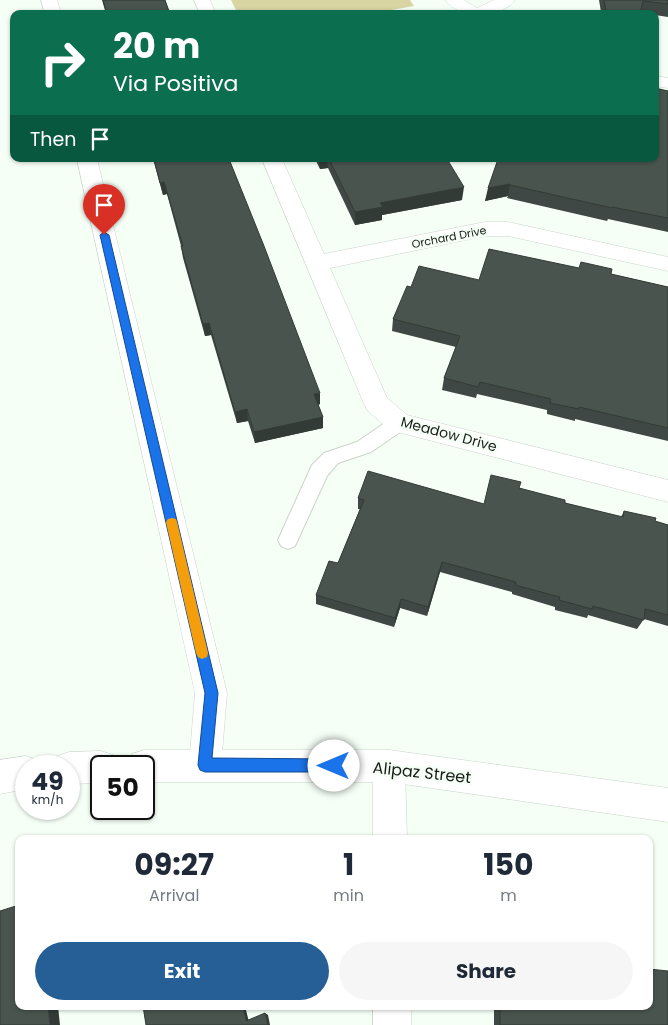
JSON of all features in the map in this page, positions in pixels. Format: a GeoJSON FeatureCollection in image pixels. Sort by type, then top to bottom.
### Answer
{"type":"FeatureCollection","features":[{"type":"Feature","properties":{"kind":"street"},"geometry":{"type":"LineString","coordinates":[[454,0],[469,10]]}},
{"type":"Feature","properties":{"kind":"street"},"geometry":{"type":"LineString","coordinates":[[487,10],[507,0]]}},
{"type":"Feature","properties":{"kind":"street"},"geometry":{"type":"LineString","coordinates":[[88,162],[211,693],[205,765]]}},
{"type":"Feature","properties":{"kind":"street","name":"Meadow Drive"},"geometry":{"type":"LineString","coordinates":[[273,162],[377,404],[399,422],[668,491]]}},
{"type":"Feature","properties":{"kind":"street","name":"Orchard Drive"},"geometry":{"type":"LineString","coordinates":[[318,263],[485,228],[508,230],[668,264]]}},
{"type":"Feature","properties":{"kind":"street","name":"Alipaz Street"},"geometry":{"type":"LineString","coordinates":[[155,766],[389,766],[668,805]]}},
{"type":"Feature","properties":{"kind":"street"},"geometry":{"type":"LineString","coordinates":[[389,766],[390,835]]}},
{"type":"Feature","properties":{"kind":"street"},"geometry":{"type":"LineString","coordinates":[[0,777],[15,775]]}},
{"type":"Feature","properties":{"kind":"street"},"geometry":{"type":"LineString","coordinates":[[392,1010],[392,1025]]}},
{"type":"Feature","properties":{"kind":"lane"},"geometry":{"type":"LineString","coordinates":[[288,540],[318,471],[331,458],[364,447],[399,422]]}},
{"type":"Feature","properties":{"kind":"shaded area"},"geometry":{"type":"Polygon","coordinates":[[[231,0],[410,0],[414,6],[391,10],[236,10],[231,0]]]}},
{"type":"Feature","properties":{"kind":"building"},"geometry":{"type":"Polygon","coordinates":[[[103,0],[165,0],[169,10],[106,10],[103,0]]]}},
{"type":"Feature","properties":{"kind":"building"},"geometry":{"type":"Polygon","coordinates":[[[604,0],[668,0],[668,4],[643,1],[641,10],[606,10],[604,0]]]}},
{"type":"Feature","properties":{"kind":"building"},"geometry":{"type":"Polygon","coordinates":[[[659,89],[668,91],[668,218],[612,208],[510,184],[488,188],[497,162],[659,162],[659,89]]]}},
{"type":"Feature","properties":{"kind":"building"},"geometry":{"type":"Polygon","coordinates":[[[155,162],[230,162],[320,393],[314,394],[323,417],[254,432],[247,409],[235,412],[209,323],[203,324],[164,182],[160,183],[155,162]]]}},
{"type":"Feature","properties":{"kind":"building"},"geometry":{"type":"Polygon","coordinates":[[[330,162],[449,162],[464,187],[380,203],[383,207],[355,212],[330,162]]]}},
{"type":"Feature","properties":{"kind":"building"},"geometry":{"type":"Polygon","coordinates":[[[489,249],[579,268],[581,262],[612,269],[611,274],[668,287],[668,428],[579,407],[579,409],[550,403],[551,399],[480,382],[478,387],[444,378],[460,336],[393,319],[407,286],[411,287],[419,266],[479,280],[489,249]]]}},
{"type":"Feature","properties":{"kind":"building"},"geometry":{"type":"Polygon","coordinates":[[[368,471],[484,504],[491,475],[521,482],[519,488],[565,500],[565,503],[623,517],[624,511],[656,518],[655,521],[668,525],[668,615],[645,609],[644,620],[593,606],[592,609],[559,600],[560,597],[515,585],[516,582],[442,562],[428,607],[401,599],[395,618],[316,595],[329,561],[338,563],[364,500],[358,498],[368,471]]]}},
{"type":"Feature","properties":{"kind":"building"},"geometry":{"type":"Polygon","coordinates":[[[15,906],[15,1010],[48,1010],[50,1025],[0,1025],[0,911],[15,906]]]}},
{"type":"Feature","properties":{"kind":"building"},"geometry":{"type":"Polygon","coordinates":[[[653,969],[668,971],[668,1025],[500,1025],[500,1010],[653,1010],[653,969]]]}},
{"type":"Feature","properties":{"kind":"building"},"geometry":{"type":"Polygon","coordinates":[[[144,1010],[244,1010],[246,1021],[265,1013],[268,1025],[146,1025],[144,1010]]]}},
{"type":"Feature","properties":{"kind":"slow traffic"},"geometry":{"type":"LineString","coordinates":[[172,522],[202,653]]}},
{"type":"Feature","properties":{"kind":"route"},"geometry":{"type":"LineString","coordinates":[[104,235],[211,693],[205,765],[334,766]]}}]}
